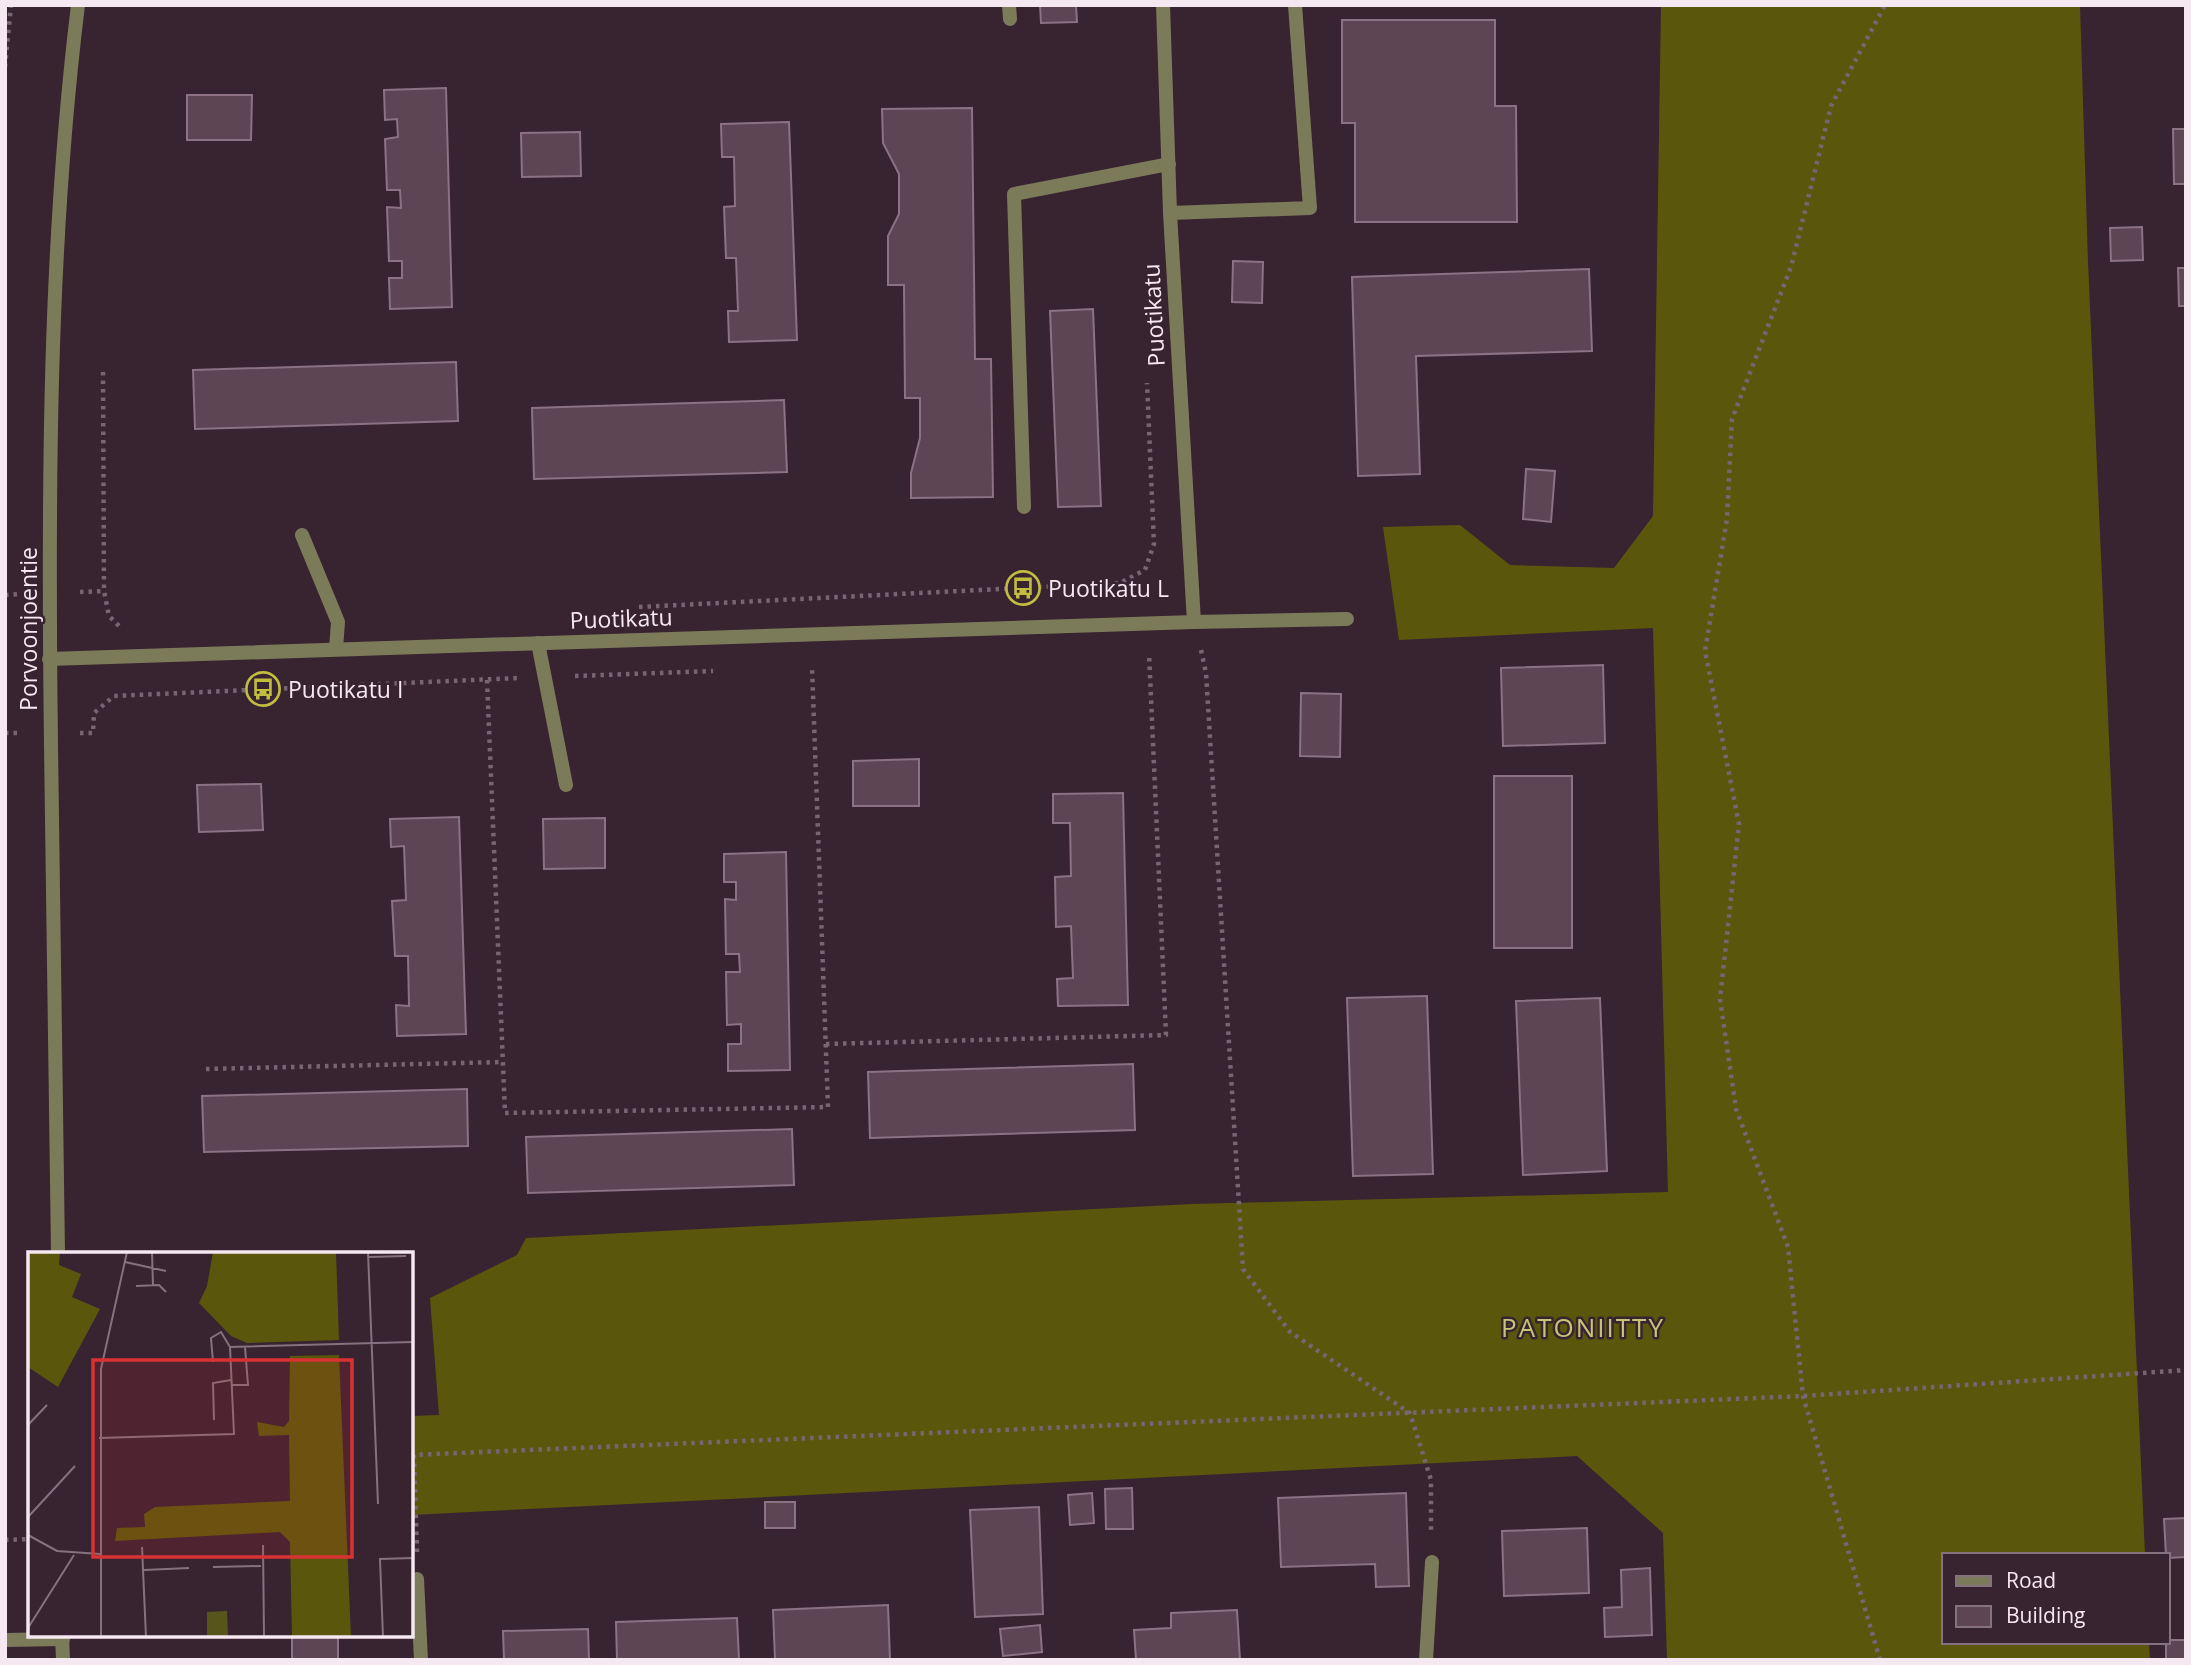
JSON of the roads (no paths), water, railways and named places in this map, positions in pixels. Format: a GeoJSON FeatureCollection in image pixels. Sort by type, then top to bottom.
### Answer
{"type":"FeatureCollection","features":[{"type":"Feature","properties":{"kind":"street","name":"Porvoonjoentie"},"geometry":{"type":"LineString","coordinates":[[58,1252],[49,580],[54,332],[69,77],[78,5]]}},
{"type":"Feature","properties":{"kind":"street","name":"Puotikatu"},"geometry":{"type":"LineString","coordinates":[[1163,5],[1170,213],[1194,622]]}},
{"type":"Feature","properties":{"kind":"street"},"geometry":{"type":"LineString","coordinates":[[1170,213],[1310,208],[1295,5]]}},
{"type":"Feature","properties":{"kind":"street"},"geometry":{"type":"LineString","coordinates":[[1024,507],[1014,194],[1169,164]]}},
{"type":"Feature","properties":{"kind":"street"},"geometry":{"type":"LineString","coordinates":[[302,535],[338,622],[336,649]]}},
{"type":"Feature","properties":{"kind":"street","name":"Puotikatu"},"geometry":{"type":"LineString","coordinates":[[50,659],[1194,622],[1347,620]]}},
{"type":"Feature","properties":{"kind":"street"},"geometry":{"type":"LineString","coordinates":[[538,643],[566,785]]}},
{"type":"Feature","properties":{"kind":"street"},"geometry":{"type":"LineString","coordinates":[[1426,1660],[1432,1562]]}},
{"type":"Feature","properties":{"kind":"street"},"geometry":{"type":"LineString","coordinates":[[417,1579],[421,1660]]}},
{"type":"Feature","properties":{"kind":"street"},"geometry":{"type":"LineString","coordinates":[[5,1640],[62,1637],[63,1660]]}},
{"type":"Feature","properties":{"kind":"place","name":"Puotikatu L"},"geometry":{"type":"Point","coordinates":[1023,588]}},
{"type":"Feature","properties":{"kind":"place","name":"Puotikatu I"},"geometry":{"type":"Point","coordinates":[263,689]}},
{"type":"Feature","properties":{"kind":"district","name":"PATONIITTY"},"geometry":{"type":"Point","coordinates":[1583,1327]}}]}
